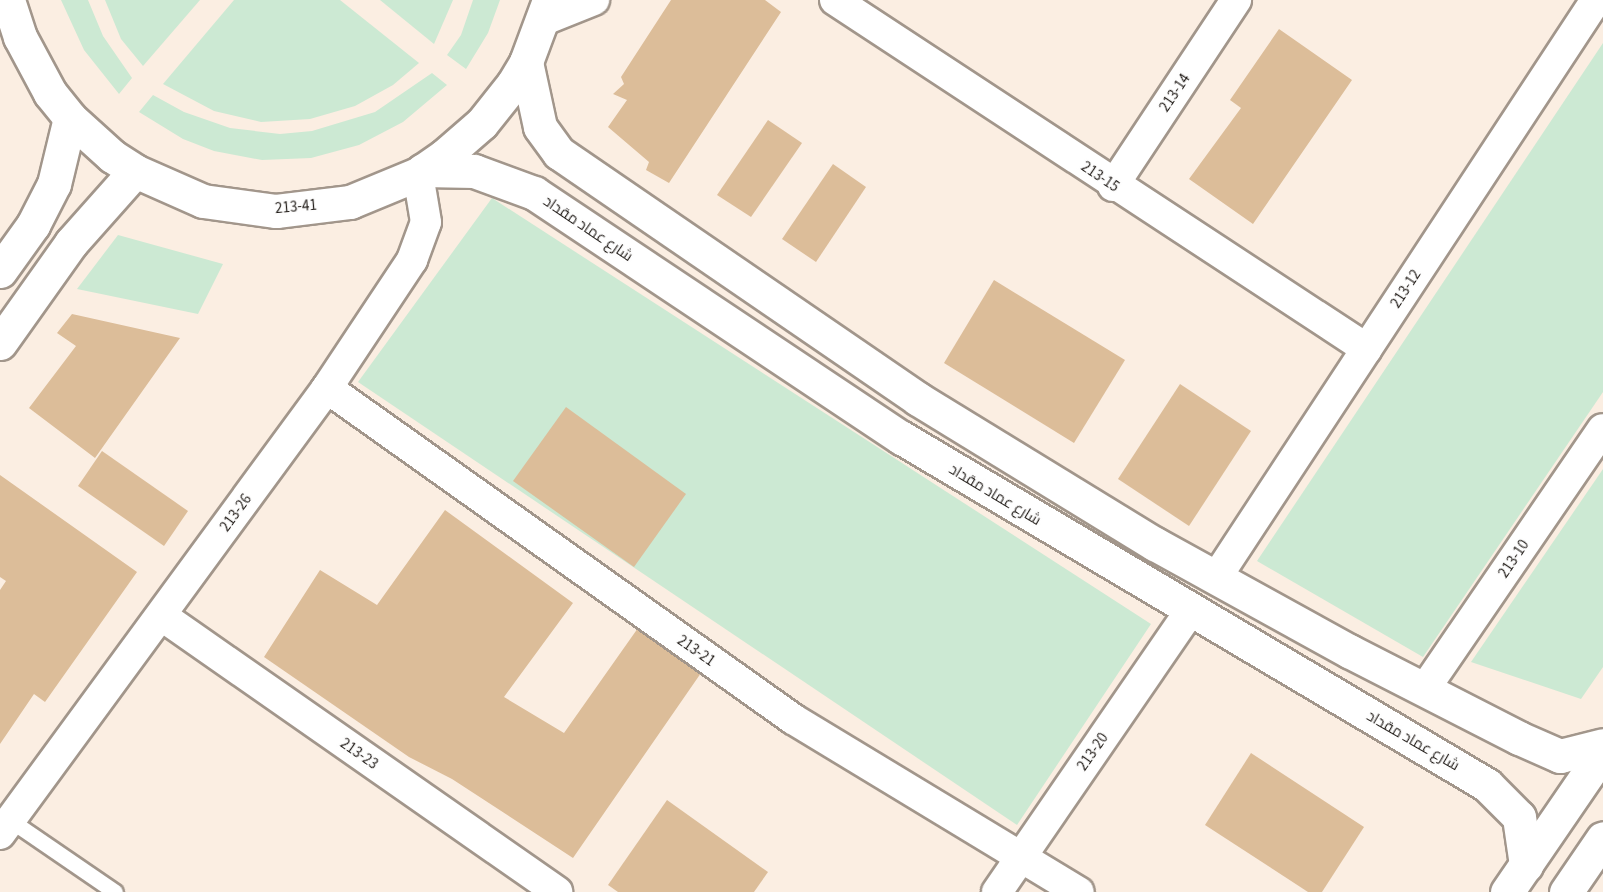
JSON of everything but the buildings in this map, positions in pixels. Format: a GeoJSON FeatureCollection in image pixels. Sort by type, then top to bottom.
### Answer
{"type":"FeatureCollection","features":[{"type":"Feature","properties":{"kind":"street","name":"213-41"},"geometry":{"type":"LineString","coordinates":[[8,0],[34,65],[70,118],[97,144],[135,171],[203,201],[276,211],[350,202],[420,172],[482,123],[526,62],[547,10]]}},
{"type":"Feature","properties":{"kind":"street"},"geometry":{"type":"LineString","coordinates":[[547,10],[594,0]]}},
{"type":"Feature","properties":{"kind":"street","name":"213-15"},"geometry":{"type":"LineString","coordinates":[[836,0],[1113,186],[1367,350]]}},
{"type":"Feature","properties":{"kind":"street","name":"213-14"},"geometry":{"type":"LineString","coordinates":[[1113,186],[1236,0]]}},
{"type":"Feature","properties":{"kind":"street","name":"213-12"},"geometry":{"type":"LineString","coordinates":[[1216,578],[1596,0]]}},
{"type":"Feature","properties":{"kind":"street"},"geometry":{"type":"LineString","coordinates":[[526,62],[540,128],[559,153],[918,399],[1216,578],[1424,690],[1560,756],[1603,745]]}},
{"type":"Feature","properties":{"kind":"street"},"geometry":{"type":"LineString","coordinates":[[0,271],[33,225],[54,184],[70,118]]}},
{"type":"Feature","properties":{"kind":"street"},"geometry":{"type":"LineString","coordinates":[[0,343],[71,243],[135,171]]}},
{"type":"Feature","properties":{"kind":"street","name":"شارع عماد مقداد"},"geometry":{"type":"LineString","coordinates":[[420,172],[474,171],[534,193],[902,438],[1190,611],[1487,785],[1519,817],[1526,865]]}},
{"type":"Feature","properties":{"kind":"street","name":"213-26"},"geometry":{"type":"LineString","coordinates":[[5,827],[162,616],[327,388],[419,248],[426,209],[420,172]]}},
{"type":"Feature","properties":{"kind":"street","name":"213-21"},"geometry":{"type":"LineString","coordinates":[[327,388],[793,719],[1079,892]]}},
{"type":"Feature","properties":{"kind":"street","name":"213-10"},"geometry":{"type":"LineString","coordinates":[[1424,690],[1603,429]]}},
{"type":"Feature","properties":{"kind":"street","name":"213-20"},"geometry":{"type":"LineString","coordinates":[[997,892],[1190,611]]}},
{"type":"Feature","properties":{"kind":"street","name":"213-23"},"geometry":{"type":"LineString","coordinates":[[162,616],[557,892]]}},
{"type":"Feature","properties":{"kind":"street"},"geometry":{"type":"LineString","coordinates":[[1507,892],[1603,752]]}},
{"type":"Feature","properties":{"kind":"street"},"geometry":{"type":"LineString","coordinates":[[1566,892],[1603,838]]}},
{"type":"Feature","properties":{"kind":"lane"},"geometry":{"type":"LineString","coordinates":[[5,827],[115,892]]}},
{"type":"Feature","properties":{"kind":"green space"},"geometry":{"type":"Polygon","coordinates":[[[61,0],[88,0],[103,36],[132,78],[119,94],[84,50],[61,0]]]}},
{"type":"Feature","properties":{"kind":"green space"},"geometry":{"type":"Polygon","coordinates":[[[105,0],[200,0],[143,66],[121,39],[105,0]]]}},
{"type":"Feature","properties":{"kind":"green space"},"geometry":{"type":"Polygon","coordinates":[[[234,0],[340,0],[419,63],[393,85],[355,106],[310,119],[261,122],[214,111],[163,84],[234,0]]]}},
{"type":"Feature","properties":{"kind":"green space"},"geometry":{"type":"Polygon","coordinates":[[[380,0],[453,0],[434,44],[380,0]]]}},
{"type":"Feature","properties":{"kind":"green space"},"geometry":{"type":"Polygon","coordinates":[[[473,0],[500,0],[488,33],[466,69],[447,55],[461,35],[473,0]]]}},
{"type":"Feature","properties":{"kind":"green space"},"geometry":{"type":"Polygon","coordinates":[[[1603,43],[1603,392],[1423,657],[1257,561],[1603,43]]]}},
{"type":"Feature","properties":{"kind":"green space"},"geometry":{"type":"Polygon","coordinates":[[[432,73],[447,85],[403,122],[359,145],[311,158],[262,160],[214,151],[183,139],[139,112],[153,95],[184,112],[230,128],[280,134],[312,131],[375,112],[432,73]]]}},
{"type":"Feature","properties":{"kind":"green space"},"geometry":{"type":"Polygon","coordinates":[[[492,198],[1151,624],[1017,825],[358,382],[492,198]]]}},
{"type":"Feature","properties":{"kind":"green space"},"geometry":{"type":"Polygon","coordinates":[[[118,235],[223,264],[198,314],[77,289],[118,235]]]}},
{"type":"Feature","properties":{"kind":"green space"},"geometry":{"type":"Polygon","coordinates":[[[1603,469],[1603,667],[1581,699],[1471,662],[1603,469]]]}}]}
